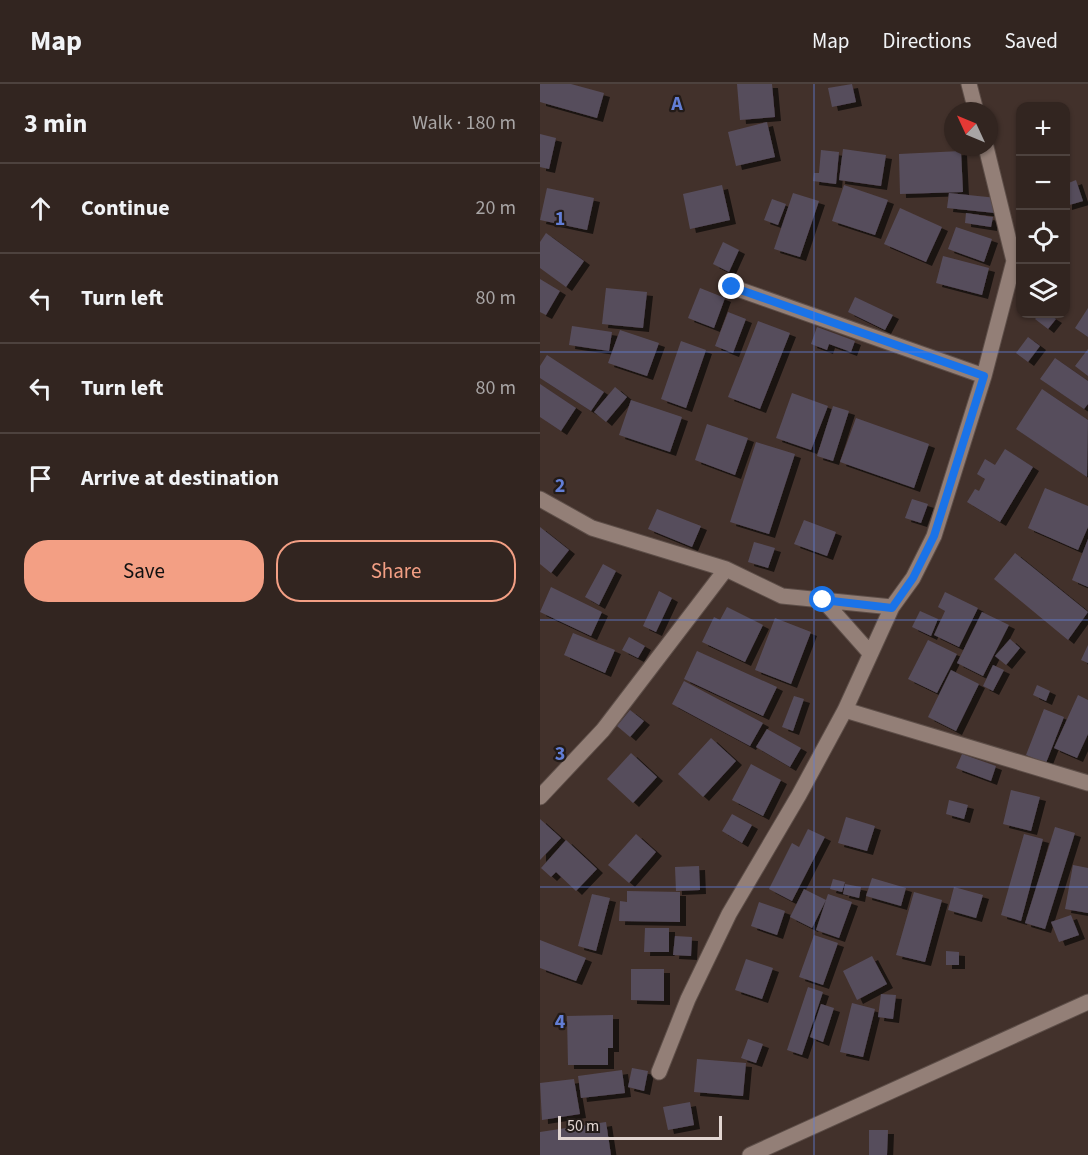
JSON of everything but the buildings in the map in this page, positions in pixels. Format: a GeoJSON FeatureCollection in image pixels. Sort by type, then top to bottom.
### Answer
{"type":"FeatureCollection","features":[{"type":"Feature","properties":{"kind":"street"},"geometry":{"type":"LineString","coordinates":[[969,84],[974,102]]}},
{"type":"Feature","properties":{"kind":"street"},"geometry":{"type":"LineString","coordinates":[[659,1072],[688,999],[729,914],[799,795],[845,710],[892,608],[913,578],[934,536],[984,376],[1014,261],[988,156]]}},
{"type":"Feature","properties":{"kind":"street"},"geometry":{"type":"LineString","coordinates":[[732,287],[984,376]]}},
{"type":"Feature","properties":{"kind":"street"},"geometry":{"type":"LineString","coordinates":[[540,499],[592,528],[726,569],[782,596],[892,608]]}},
{"type":"Feature","properties":{"kind":"street"},"geometry":{"type":"LineString","coordinates":[[540,797],[603,730],[726,569]]}},
{"type":"Feature","properties":{"kind":"street"},"geometry":{"type":"LineString","coordinates":[[823,600],[870,653]]}},
{"type":"Feature","properties":{"kind":"street"},"geometry":{"type":"LineString","coordinates":[[845,710],[1088,783]]}},
{"type":"Feature","properties":{"kind":"street"},"geometry":{"type":"LineString","coordinates":[[750,1155],[1088,1002]]}},
{"type":"Feature","properties":{"kind":"route"},"geometry":{"type":"LineString","coordinates":[[732,287],[984,376],[934,536],[913,578],[892,608],[823,600]]}}]}
